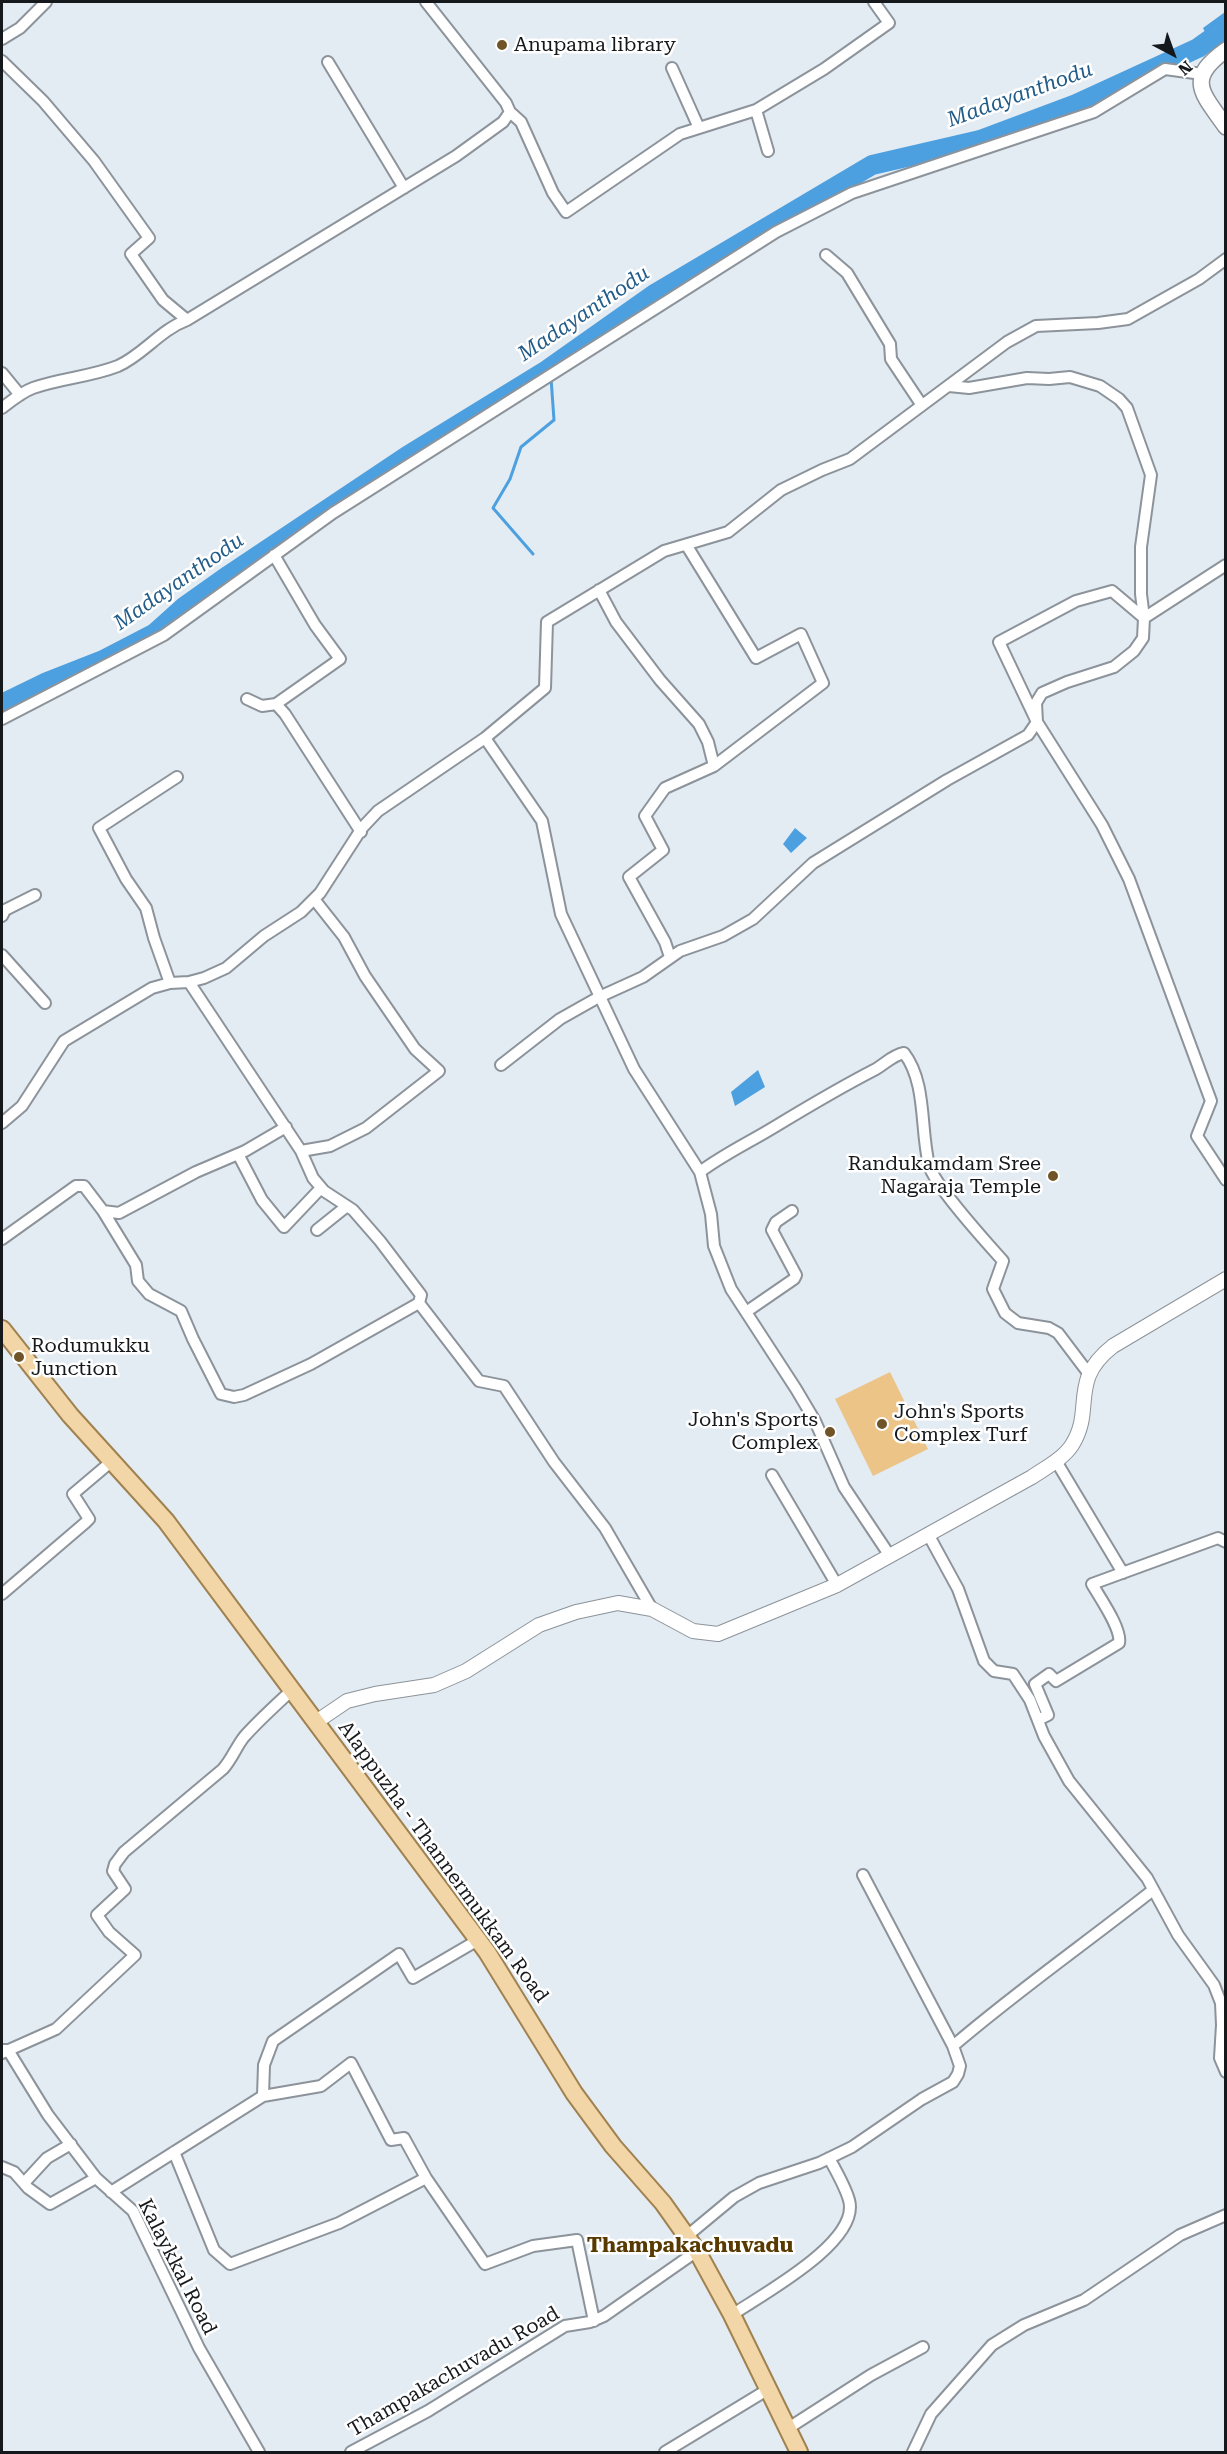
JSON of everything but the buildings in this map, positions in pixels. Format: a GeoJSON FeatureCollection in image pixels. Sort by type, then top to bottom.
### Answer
{"type":"FeatureCollection","features":[{"type":"Feature","properties":{"kind":"main road"},"geometry":{"type":"LineString","coordinates":[[1226,50],[1210,61],[1202,74],[1200,85],[1208,102],[1226,127]]}},
{"type":"Feature","properties":{"kind":"main road","name":"Alappuzha - Thannermukkam Road"},"geometry":{"type":"LineString","coordinates":[[4,1336],[70,1415],[166,1521],[478,1940],[527,2014],[574,2093],[614,2146],[663,2203],[697,2251],[732,2315],[799,2452]]}},
{"type":"Feature","properties":{"kind":"street"},"geometry":{"type":"LineString","coordinates":[[2,39],[20,28],[46,2]]}},
{"type":"Feature","properties":{"kind":"street"},"geometry":{"type":"LineString","coordinates":[[426,2],[506,103],[510,112],[521,122],[554,193],[566,212],[680,134],[756,110],[824,69],[889,23],[874,2]]}},
{"type":"Feature","properties":{"kind":"street"},"geometry":{"type":"LineString","coordinates":[[2,61],[43,101],[115,189],[149,238],[131,254],[163,300],[187,320]]}},
{"type":"Feature","properties":{"kind":"street"},"geometry":{"type":"LineString","coordinates":[[328,62],[404,188]]}},
{"type":"Feature","properties":{"kind":"street"},"geometry":{"type":"LineString","coordinates":[[672,68],[699,128]]}},
{"type":"Feature","properties":{"kind":"street"},"geometry":{"type":"LineString","coordinates":[[2,719],[164,635],[333,513],[776,232],[852,193],[1094,112],[1165,69],[1202,74]]}},
{"type":"Feature","properties":{"kind":"street"},"geometry":{"type":"LineString","coordinates":[[756,110],[768,151]]}},
{"type":"Feature","properties":{"kind":"street"},"geometry":{"type":"LineString","coordinates":[[2,408],[30,389],[93,375],[120,365],[174,325],[187,320],[456,156],[503,122],[510,112]]}},
{"type":"Feature","properties":{"kind":"street"},"geometry":{"type":"LineString","coordinates":[[826,255],[847,273],[890,344],[891,359],[921,404]]}},
{"type":"Feature","properties":{"kind":"street"},"geometry":{"type":"LineString","coordinates":[[2,1123],[22,1106],[64,1041],[152,988],[170,982],[189,982],[226,968],[264,936],[301,912],[314,899],[360,832],[378,811],[485,738],[544,688],[547,622],[664,551],[728,532],[781,490],[850,459],[873,444],[921,404],[949,386],[1006,342],[1036,326],[1128,319],[1199,279],[1226,259]]}},
{"type":"Feature","properties":{"kind":"street"},"geometry":{"type":"LineString","coordinates":[[2,373],[20,395]]}},
{"type":"Feature","properties":{"kind":"street"},"geometry":{"type":"LineString","coordinates":[[501,1065],[560,1019],[599,997],[643,977],[670,957],[723,936],[753,919],[813,863],[947,780],[1028,735],[1037,722],[1036,703],[1042,693],[1067,682],[1114,667],[1134,651],[1143,638],[1140,555],[1151,475],[1127,408],[1119,399],[1100,386],[1070,377],[1048,380],[1027,378],[969,388],[949,386]]}},
{"type":"Feature","properties":{"kind":"street"},"geometry":{"type":"LineString","coordinates":[[670,957],[665,942],[629,877],[663,850],[645,816],[665,788],[714,766],[823,683],[801,634],[756,658],[687,546]]}},
{"type":"Feature","properties":{"kind":"street"},"geometry":{"type":"LineString","coordinates":[[247,699],[262,706],[276,704],[340,658],[315,625],[274,555]]}},
{"type":"Feature","properties":{"kind":"street"},"geometry":{"type":"LineString","coordinates":[[1144,618],[1226,565]]}},
{"type":"Feature","properties":{"kind":"street"},"geometry":{"type":"LineString","coordinates":[[599,590],[621,628],[660,680],[699,724],[708,742],[714,766]]}},
{"type":"Feature","properties":{"kind":"street"},"geometry":{"type":"LineString","coordinates":[[1144,618],[1112,591],[1076,602],[999,642],[1037,722],[1102,825],[1129,879],[1211,1101],[1197,1136],[1226,1180]]}},
{"type":"Feature","properties":{"kind":"street"},"geometry":{"type":"LineString","coordinates":[[276,704],[295,729],[360,832]]}},
{"type":"Feature","properties":{"kind":"street"},"geometry":{"type":"LineString","coordinates":[[485,738],[542,821],[561,914],[634,1069],[700,1172],[711,1214],[714,1246],[730,1289],[796,1389],[815,1421],[844,1486],[890,1556]]}},
{"type":"Feature","properties":{"kind":"street"},"geometry":{"type":"LineString","coordinates":[[170,982],[146,908],[126,879],[99,828],[177,777]]}},
{"type":"Feature","properties":{"kind":"street"},"geometry":{"type":"LineString","coordinates":[[2,916],[5,910],[35,896]]}},
{"type":"Feature","properties":{"kind":"street"},"geometry":{"type":"LineString","coordinates":[[301,1151],[330,1146],[366,1128],[438,1071],[415,1049],[365,976],[344,937],[314,899]]}},
{"type":"Feature","properties":{"kind":"street"},"geometry":{"type":"LineString","coordinates":[[2,955],[45,1003]]}},
{"type":"Feature","properties":{"kind":"street"},"geometry":{"type":"LineString","coordinates":[[2,1239],[76,1186],[84,1186],[103,1211],[136,1265],[138,1281],[149,1294],[181,1311],[221,1394],[234,1397],[244,1395],[311,1364],[419,1303],[421,1295],[380,1240],[347,1206],[321,1188],[313,1178],[301,1151],[286,1127],[189,982]]}},
{"type":"Feature","properties":{"kind":"street"},"geometry":{"type":"LineString","coordinates":[[700,1172],[724,1154],[774,1127],[832,1091],[879,1067],[896,1054],[904,1053],[912,1063],[919,1091],[930,1168],[976,1230],[1003,1260],[993,1289],[1005,1313],[1018,1323],[1049,1328],[1058,1333],[1089,1374]]}},
{"type":"Feature","properties":{"kind":"street"},"geometry":{"type":"LineString","coordinates":[[103,1211],[119,1213],[196,1172],[238,1154],[286,1127]]}},
{"type":"Feature","properties":{"kind":"street"},"geometry":{"type":"LineString","coordinates":[[238,1154],[262,1200],[284,1227],[321,1188]]}},
{"type":"Feature","properties":{"kind":"street"},"geometry":{"type":"LineString","coordinates":[[318,1230],[347,1206]]}},
{"type":"Feature","properties":{"kind":"street"},"geometry":{"type":"LineString","coordinates":[[746,1312],[794,1279],[796,1275],[772,1230],[776,1222],[792,1211]]}},
{"type":"Feature","properties":{"kind":"street"},"geometry":{"type":"LineString","coordinates":[[316,1722],[347,1701],[375,1694],[434,1685],[466,1671],[539,1625],[576,1612],[618,1603],[652,1610],[693,1631],[718,1634],[837,1585],[1032,1477],[1056,1461],[1071,1447],[1080,1430],[1084,1391],[1089,1374],[1099,1357],[1113,1346],[1226,1279]]}},
{"type":"Feature","properties":{"kind":"street"},"geometry":{"type":"LineString","coordinates":[[419,1303],[479,1381],[504,1386],[554,1462],[604,1528],[652,1610]]}},
{"type":"Feature","properties":{"kind":"street"},"geometry":{"type":"LineString","coordinates":[[2,1594],[86,1523],[89,1519],[73,1494],[112,1461]]}},
{"type":"Feature","properties":{"kind":"street"},"geometry":{"type":"LineString","coordinates":[[1056,1461],[1123,1573]]}},
{"type":"Feature","properties":{"kind":"street"},"geometry":{"type":"LineString","coordinates":[[772,1475],[837,1585]]}},
{"type":"Feature","properties":{"kind":"street"},"geometry":{"type":"LineString","coordinates":[[928,1534],[958,1589],[984,1661],[994,1671],[1012,1674],[1030,1700],[1048,1744],[1069,1781],[1147,1878],[1178,1935],[1214,1985],[1221,2003],[1220,2058],[1226,2072]]}},
{"type":"Feature","properties":{"kind":"street"},"geometry":{"type":"LineString","coordinates":[[1038,1720],[1048,1715],[1035,1684],[1049,1674],[1056,1681],[1119,1643],[1120,1638],[1114,1623],[1092,1584],[1218,1538],[1226,1542]]}},
{"type":"Feature","properties":{"kind":"street"},"geometry":{"type":"LineString","coordinates":[[4,2051],[56,2029],[135,1955],[109,1932],[97,1915],[125,1889],[113,1871],[115,1863],[124,1852],[223,1769],[234,1757],[242,1740],[261,1718],[292,1690]]}},
{"type":"Feature","properties":{"kind":"street"},"geometry":{"type":"LineString","coordinates":[[687,2236],[734,2197],[759,2183],[829,2158],[852,2147],[953,2082],[958,2074],[960,2066],[953,2046],[863,1875]]}},
{"type":"Feature","properties":{"kind":"street"},"geometry":{"type":"LineString","coordinates":[[953,2046],[1035,1979],[1081,1947],[1153,1890]]}},
{"type":"Feature","properties":{"kind":"street"},"geometry":{"type":"LineString","coordinates":[[263,2096],[264,2065],[273,2041],[399,1954],[413,1978],[478,1940]]}},
{"type":"Feature","properties":{"kind":"street","name":"Kalaykkal Road"},"geometry":{"type":"LineString","coordinates":[[4,2051],[48,2115],[96,2178],[133,2211],[198,2348],[259,2452]]}},
{"type":"Feature","properties":{"kind":"street"},"geometry":{"type":"LineString","coordinates":[[111,2192],[263,2096],[321,2086],[351,2063],[391,2140],[404,2138],[426,2178],[485,2264],[533,2246],[577,2240],[594,2321]]}},
{"type":"Feature","properties":{"kind":"street"},"geometry":{"type":"LineString","coordinates":[[24,2183],[47,2158],[71,2144]]}},
{"type":"Feature","properties":{"kind":"street"},"geometry":{"type":"LineString","coordinates":[[174,2152],[214,2250],[230,2264],[339,2223],[426,2178]]}},
{"type":"Feature","properties":{"kind":"street"},"geometry":{"type":"LineString","coordinates":[[732,2315],[821,2255],[839,2236],[850,2214],[850,2201],[829,2158]]}},
{"type":"Feature","properties":{"kind":"street"},"geometry":{"type":"LineString","coordinates":[[2,2167],[14,2172],[50,2204],[96,2178]]}},
{"type":"Feature","properties":{"kind":"street"},"geometry":{"type":"LineString","coordinates":[[913,2452],[931,2414],[992,2345],[1024,2325],[1084,2300],[1180,2235],[1226,2215]]}},
{"type":"Feature","properties":{"kind":"street","name":"Thampakachuvadu Road"},"geometry":{"type":"LineString","coordinates":[[351,2452],[429,2411],[565,2326],[594,2321],[622,2305],[677,2263],[697,2251]]}},
{"type":"Feature","properties":{"kind":"street"},"geometry":{"type":"LineString","coordinates":[[787,2429],[871,2374],[923,2347]]}},
{"type":"Feature","properties":{"kind":"street"},"geometry":{"type":"LineString","coordinates":[[665,2452],[767,2390]]}},
{"type":"Feature","properties":{"kind":"shaded area","name":"John's Sports Complex Turf"},"geometry":{"type":"Polygon","coordinates":[[[890,1372],[928,1449],[873,1476],[835,1399],[890,1372]]]}},
{"type":"Feature","properties":{"kind":"water"},"geometry":{"type":"Polygon","coordinates":[[[1225,12],[1225,39],[1213,48],[1203,28],[1225,12]]]}},
{"type":"Feature","properties":{"kind":"water"},"geometry":{"type":"Polygon","coordinates":[[[795,828],[807,838],[791,853],[783,844],[795,828]]]}},
{"type":"Feature","properties":{"kind":"water"},"geometry":{"type":"Polygon","coordinates":[[[758,1070],[765,1087],[735,1106],[731,1092],[758,1070]]]}},
{"type":"Feature","properties":{"kind":"waterway","name":"Madayanthodu"},"geometry":{"type":"LineString","coordinates":[[2,704],[47,682],[103,660],[155,633],[184,607],[229,575],[407,456],[547,370],[656,293],[872,165],[980,140],[1076,104],[1198,48],[1226,28]]}},
{"type":"Feature","properties":{"kind":"waterway"},"geometry":{"type":"LineString","coordinates":[[533,554],[493,508],[510,479],[521,447],[554,420],[551,378]]}},
{"type":"Feature","properties":{"kind":"place","name":"Anupama library"},"geometry":{"type":"Point","coordinates":[502,45]}},
{"type":"Feature","properties":{"kind":"place","name":"Randukamdam Sree Nagaraja Temple"},"geometry":{"type":"Point","coordinates":[1053,1176]}},
{"type":"Feature","properties":{"kind":"place","name":"Rodumukku Junction"},"geometry":{"type":"Point","coordinates":[19,1357]}},
{"type":"Feature","properties":{"kind":"place","name":"John's Sports Complex Turf"},"geometry":{"type":"Point","coordinates":[882,1424]}},
{"type":"Feature","properties":{"kind":"place","name":"John's Sports Complex"},"geometry":{"type":"Point","coordinates":[830,1432]}},
{"type":"Feature","properties":{"kind":"district","name":"Thampakachuvadu"},"geometry":{"type":"Point","coordinates":[690,2246]}}]}
